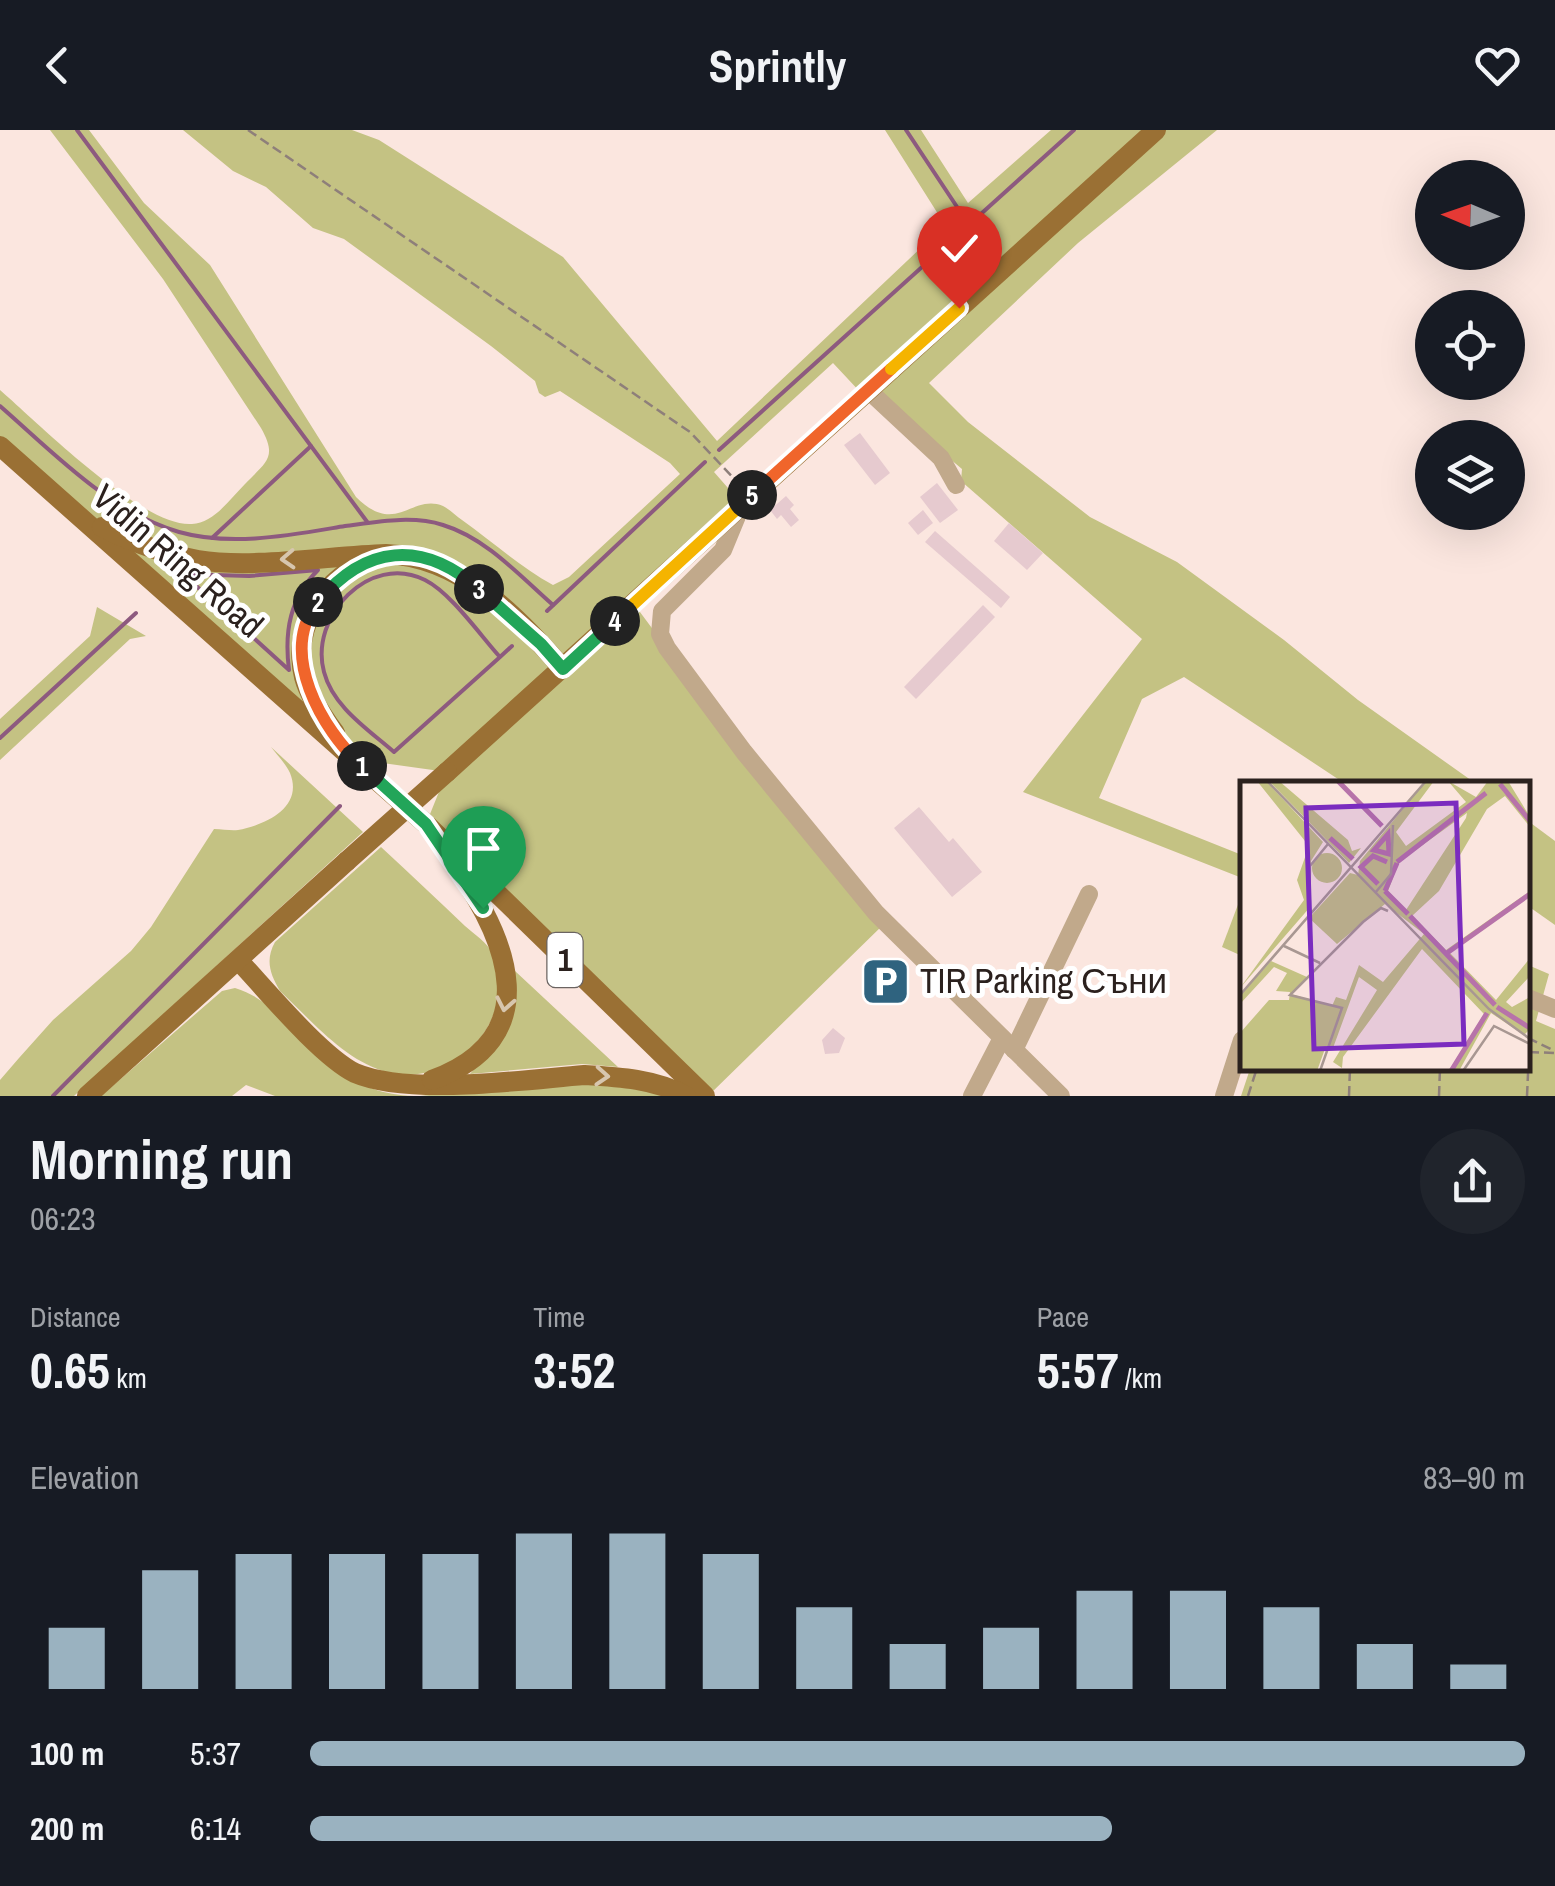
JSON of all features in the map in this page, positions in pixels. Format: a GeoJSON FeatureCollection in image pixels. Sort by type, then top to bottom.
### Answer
{"type":"FeatureCollection","features":[{"type":"Feature","properties":{"kind":"main road"},"geometry":{"type":"LineString","coordinates":[[87,1096],[1156,130]]}},
{"type":"Feature","properties":{"kind":"main road","name":"Vidin Ring Road"},"geometry":{"type":"LineString","coordinates":[[0,446],[426,824],[704,1096]]}},
{"type":"Feature","properties":{"kind":"main road"},"geometry":{"type":"LineString","coordinates":[[78,515],[143,545],[199,560],[386,554],[409,555],[441,564],[469,580],[541,644],[563,669]]}},
{"type":"Feature","properties":{"kind":"main road"},"geometry":{"type":"LineString","coordinates":[[354,759],[326,721],[304,678],[302,641],[311,610],[334,582],[356,565],[386,554]]}},
{"type":"Feature","properties":{"kind":"main road"},"geometry":{"type":"LineString","coordinates":[[400,1086],[457,1070],[478,1056],[504,1015],[508,992],[507,970],[494,928],[426,824]]}},
{"type":"Feature","properties":{"kind":"main road"},"geometry":{"type":"LineString","coordinates":[[239,961],[335,1060],[354,1073],[400,1086],[432,1088],[584,1075],[639,1080],[686,1096]]}},
{"type":"Feature","properties":{"kind":"street"},"geometry":{"type":"LineString","coordinates":[[868,390],[941,458],[956,485]]}},
{"type":"Feature","properties":{"kind":"street"},"geometry":{"type":"LineString","coordinates":[[746,500],[714,562],[662,612],[660,634],[744,752],[886,924],[1061,1096]]}},
{"type":"Feature","properties":{"kind":"street"},"geometry":{"type":"LineString","coordinates":[[972,1096],[1008,1044],[1088,894]]}},
{"type":"Feature","properties":{"kind":"street"},"geometry":{"type":"LineString","coordinates":[[1530,999],[1555,1010]]}},
{"type":"Feature","properties":{"kind":"street"},"geometry":{"type":"LineString","coordinates":[[1224,1096],[1240,1046]]}},
{"type":"Feature","properties":{"kind":"path"},"geometry":{"type":"LineString","coordinates":[[248,130],[690,432],[746,500]]}},
{"type":"Feature","properties":{"kind":"path"},"geometry":{"type":"LineString","coordinates":[[1530,1039],[1555,1052]]}},
{"type":"Feature","properties":{"kind":"path"},"geometry":{"type":"LineString","coordinates":[[1248,1096],[1255,1071]]}},
{"type":"Feature","properties":{"kind":"path"},"geometry":{"type":"LineString","coordinates":[[1349,1096],[1350,1071]]}},
{"type":"Feature","properties":{"kind":"path"},"geometry":{"type":"LineString","coordinates":[[1439,1096],[1440,1071]]}},
{"type":"Feature","properties":{"kind":"path"},"geometry":{"type":"LineString","coordinates":[[1527,1096],[1528,1071]]}},
{"type":"Feature","properties":{"kind":"shaded area"},"geometry":{"type":"Polygon","coordinates":[[[50,130],[89,130],[144,203],[210,265],[356,497],[382,513],[403,512],[422,505],[443,506],[553,585],[569,577],[680,474],[670,463],[560,391],[545,397],[539,393],[535,381],[491,346],[344,239],[313,228],[266,187],[233,171],[183,130],[352,130],[379,140],[563,257],[717,441],[945,225],[885,130],[921,130],[968,203],[1051,130],[1217,130],[1078,243],[929,383],[968,422],[1090,517],[1177,562],[1472,781],[1341,781],[1184,677],[1142,699],[1099,798],[1240,854],[1240,877],[1023,792],[1142,639],[961,481],[962,469],[868,390],[862,394],[833,363],[714,472],[742,504],[634,604],[744,752],[885,923],[708,1096],[426,824],[447,772],[354,759],[0,446],[0,390],[120,492],[171,521],[192,524],[221,509],[264,465],[269,446],[261,428],[163,279],[50,130]]]}},
{"type":"Feature","properties":{"kind":"shaded area"},"geometry":{"type":"Polygon","coordinates":[[[97,607],[146,636],[130,639],[0,760],[0,719],[90,636],[97,607]]]}},
{"type":"Feature","properties":{"kind":"shaded area"},"geometry":{"type":"Polygon","coordinates":[[[271,747],[363,832],[74,1096],[0,1096],[0,1080],[19,1058],[53,1020],[131,951],[151,927],[214,829],[249,828],[270,819],[287,805],[292,796],[290,773],[271,747]]]}},
{"type":"Feature","properties":{"kind":"shaded area"},"geometry":{"type":"Polygon","coordinates":[[[1530,822],[1555,841],[1555,925],[1530,907],[1530,822]]]}},
{"type":"Feature","properties":{"kind":"shaded area"},"geometry":{"type":"Polygon","coordinates":[[[381,847],[487,946],[499,978],[497,1003],[488,1026],[455,1061],[433,1071],[408,1075],[383,1071],[354,1057],[327,1037],[280,991],[270,967],[275,942],[381,847]]]}},
{"type":"Feature","properties":{"kind":"shaded area"},"geometry":{"type":"Polygon","coordinates":[[[1240,899],[1240,955],[1222,947],[1240,899]]]}},
{"type":"Feature","properties":{"kind":"shaded area"},"geometry":{"type":"Polygon","coordinates":[[[1530,966],[1549,974],[1536,1021],[1555,1029],[1555,1096],[1241,1096],[1249,1071],[1530,1071],[1530,966]]]}},
{"type":"Feature","properties":{"kind":"shaded area"},"geometry":{"type":"Polygon","coordinates":[[[515,971],[618,1067],[582,1064],[470,1074],[503,1027],[512,1001],[515,971]]]}},
{"type":"Feature","properties":{"kind":"shaded area"},"geometry":{"type":"Polygon","coordinates":[[[235,988],[270,1007],[343,1074],[374,1089],[414,1096],[275,1096],[246,1085],[232,1096],[101,1096],[222,991],[235,988]]]}},
{"type":"Feature","properties":{"kind":"shaded area"},"geometry":{"type":"Polygon","coordinates":[[[578,1079],[603,1080],[666,1096],[420,1096],[578,1079]]]}},
{"type":"Feature","properties":{"kind":"building"},"geometry":{"type":"Polygon","coordinates":[[[860,433],[890,473],[875,485],[844,445],[860,433]]]}},
{"type":"Feature","properties":{"kind":"building"},"geometry":{"type":"Polygon","coordinates":[[[937,483],[958,510],[940,523],[920,497],[937,483]]]}},
{"type":"Feature","properties":{"kind":"building"},"geometry":{"type":"Polygon","coordinates":[[[786,496],[799,520],[791,527],[781,515],[777,519],[770,510],[786,496]]]}},
{"type":"Feature","properties":{"kind":"building"},"geometry":{"type":"Polygon","coordinates":[[[923,510],[933,523],[918,535],[908,523],[923,510]]]}},
{"type":"Feature","properties":{"kind":"building"},"geometry":{"type":"Polygon","coordinates":[[[1009,523],[1043,553],[1027,570],[994,541],[1009,523]]]}},
{"type":"Feature","properties":{"kind":"building"},"geometry":{"type":"Polygon","coordinates":[[[935,531],[1010,597],[1001,608],[925,542],[935,531]]]}},
{"type":"Feature","properties":{"kind":"building"},"geometry":{"type":"Polygon","coordinates":[[[983,605],[995,617],[916,699],[904,687],[983,605]]]}},
{"type":"Feature","properties":{"kind":"building"},"geometry":{"type":"Polygon","coordinates":[[[919,807],[982,872],[952,897],[894,828],[919,807]]]}},
{"type":"Feature","properties":{"kind":"building"},"geometry":{"type":"Polygon","coordinates":[[[833,1028],[845,1038],[839,1053],[825,1054],[822,1040],[833,1028]]]}},
{"type":"Feature","properties":{"kind":"waterway"},"geometry":{"type":"LineString","coordinates":[[77,130],[368,523]]}},
{"type":"Feature","properties":{"kind":"waterway"},"geometry":{"type":"LineString","coordinates":[[906,130],[969,225]]}},
{"type":"Feature","properties":{"kind":"waterway"},"geometry":{"type":"LineString","coordinates":[[719,450],[1074,130]]}},
{"type":"Feature","properties":{"kind":"waterway"},"geometry":{"type":"LineString","coordinates":[[0,406],[105,495],[179,532],[241,539],[381,521],[431,522],[459,531],[488,548],[553,605]]}},
{"type":"Feature","properties":{"kind":"waterway"},"geometry":{"type":"LineString","coordinates":[[212,538],[311,446]]}},
{"type":"Feature","properties":{"kind":"waterway"},"geometry":{"type":"LineString","coordinates":[[547,611],[705,462]]}},
{"type":"Feature","properties":{"kind":"waterway"},"geometry":{"type":"LineString","coordinates":[[318,570],[301,592],[291,616],[287,642],[289,670],[183,574],[249,576],[318,570]]}},
{"type":"Feature","properties":{"kind":"waterway"},"geometry":{"type":"LineString","coordinates":[[500,657],[445,594],[425,580],[404,574],[383,575],[364,582],[348,595],[326,630],[322,651],[324,672],[335,696],[394,752],[500,657],[512,646]]}},
{"type":"Feature","properties":{"kind":"waterway"},"geometry":{"type":"LineString","coordinates":[[0,738],[136,613]]}},
{"type":"Feature","properties":{"kind":"waterway"},"geometry":{"type":"LineString","coordinates":[[53,1096],[340,806]]}},
{"type":"Feature","properties":{"kind":"place","name":"TIR Parking Съни"},"geometry":{"type":"Point","coordinates":[885,981]}},
{"type":"Feature","properties":{"kind":"route"},"geometry":{"type":"LineString","coordinates":[[483,908],[426,824],[354,759],[326,721],[304,678],[302,641],[311,610],[334,582],[356,565],[386,554],[409,555],[441,564],[469,580],[541,644],[563,669],[959,308]]}}]}
